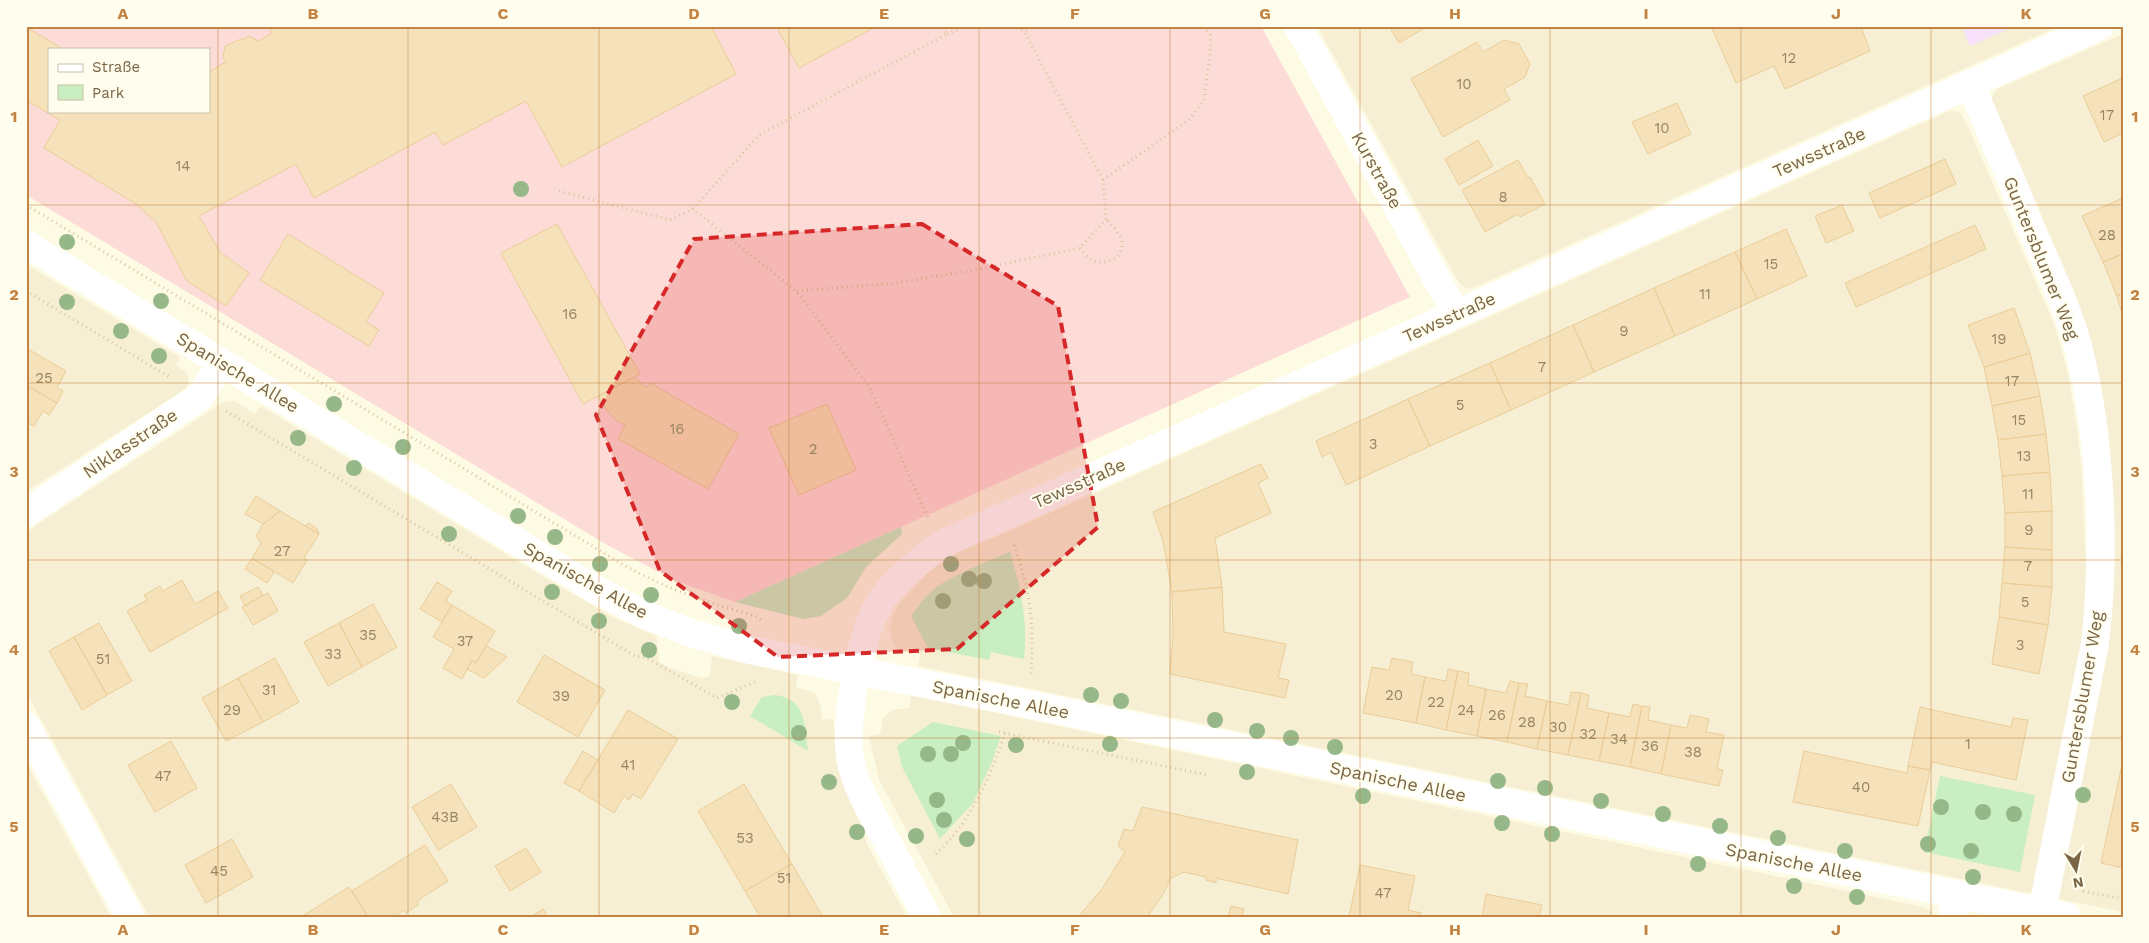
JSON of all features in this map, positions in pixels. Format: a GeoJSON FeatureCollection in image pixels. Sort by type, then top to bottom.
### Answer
{"type":"FeatureCollection","features":[{"type":"Feature","properties":{"kind":"street","name":"Kurstraße"},"geometry":{"type":"LineString","coordinates":[[1298,26],[1456,314]]}},
{"type":"Feature","properties":{"kind":"street","name":"Tewsstraße"},"geometry":{"type":"LineString","coordinates":[[927,917],[865,801],[850,757],[849,716],[858,670],[871,621],[882,599],[903,576],[940,545],[2100,26]]}},
{"type":"Feature","properties":{"kind":"street","name":"Guntersblumer Weg"},"geometry":{"type":"LineString","coordinates":[[1970,84],[2064,304],[2078,349],[2089,401],[2100,502],[2100,605],[2055,914]]}},
{"type":"Feature","properties":{"kind":"street","name":"Spanische Allee"},"geometry":{"type":"LineString","coordinates":[[26,244],[595,589],[643,614],[691,634],[746,649],[858,670],[1954,906],[2055,914]]}},
{"type":"Feature","properties":{"kind":"street","name":"Niklasstraße"},"geometry":{"type":"LineString","coordinates":[[26,513],[201,396],[221,362]]}},
{"type":"Feature","properties":{"kind":"street"},"geometry":{"type":"LineString","coordinates":[[26,726],[130,917]]}},
{"type":"Feature","properties":{"kind":"path"},"geometry":{"type":"LineString","coordinates":[[942,26],[947,34]]}},
{"type":"Feature","properties":{"kind":"path"},"geometry":{"type":"LineString","coordinates":[[559,191],[670,220],[693,209],[759,135],[947,34],[968,26]]}},
{"type":"Feature","properties":{"kind":"path"},"geometry":{"type":"LineString","coordinates":[[1012,26],[1024,32]]}},
{"type":"Feature","properties":{"kind":"path"},"geometry":{"type":"LineString","coordinates":[[1022,26],[1103,180],[1106,219],[1118,232],[1122,243],[1121,253],[1114,260],[1101,263],[1090,259],[1080,248]]}},
{"type":"Feature","properties":{"kind":"path"},"geometry":{"type":"LineString","coordinates":[[1024,32],[1035,26]]}},
{"type":"Feature","properties":{"kind":"path"},"geometry":{"type":"LineString","coordinates":[[1103,180],[1190,119],[1204,100],[1211,46],[1210,34],[1203,26]]}},
{"type":"Feature","properties":{"kind":"path"},"geometry":{"type":"LineString","coordinates":[[26,205],[622,564],[678,592],[705,602],[756,616]]}},
{"type":"Feature","properties":{"kind":"path"},"geometry":{"type":"LineString","coordinates":[[693,209],[796,291],[869,386],[929,520]]}},
{"type":"Feature","properties":{"kind":"path"},"geometry":{"type":"LineString","coordinates":[[796,291],[896,283],[985,268],[1080,248],[1106,219]]}},
{"type":"Feature","properties":{"kind":"path"},"geometry":{"type":"LineString","coordinates":[[26,291],[178,382]]}},
{"type":"Feature","properties":{"kind":"path"},"geometry":{"type":"LineString","coordinates":[[222,409],[634,656],[645,657],[717,698],[760,681]]}},
{"type":"Feature","properties":{"kind":"path"},"geometry":{"type":"LineString","coordinates":[[1013,545],[1030,599],[1032,642],[1030,676]]}},
{"type":"Feature","properties":{"kind":"path"},"geometry":{"type":"LineString","coordinates":[[936,854],[976,805],[993,770],[1005,733]]}},
{"type":"Feature","properties":{"kind":"path"},"geometry":{"type":"LineString","coordinates":[[2081,890],[2123,899]]}},
{"type":"Feature","properties":{"kind":"highlighted area"},"geometry":{"type":"Polygon","coordinates":[[[922,224],[1058,306],[1098,527],[957,649],[778,657],[660,571],[596,415],[694,239],[922,224]]]}},
{"type":"Feature","properties":{"kind":"shaded area"},"geometry":{"type":"Polygon","coordinates":[[[26,26],[1261,26],[1410,297],[735,602],[676,581],[609,546],[26,195],[26,26]]]}},
{"type":"Feature","properties":{"kind":"shaded area"},"geometry":{"type":"Polygon","coordinates":[[[1317,26],[2060,26],[1468,289],[1460,284],[1455,276],[1317,26]]]}},
{"type":"Feature","properties":{"kind":"shaded area"},"geometry":{"type":"Polygon","coordinates":[[[1961,26],[2015,26],[1970,46],[1961,26]]]}},
{"type":"Feature","properties":{"kind":"shaded area"},"geometry":{"type":"Polygon","coordinates":[[[2123,34],[2123,912],[2057,899],[2109,643],[2111,494],[1990,101],[1997,89],[2123,34]]]}},
{"type":"Feature","properties":{"kind":"shaded area"},"geometry":{"type":"Polygon","coordinates":[[[1955,110],[1961,114],[1969,129],[2055,326],[2068,373],[2078,434],[2082,475],[2086,566],[2083,631],[2039,895],[918,666],[920,654],[899,650],[893,644],[890,627],[893,615],[899,604],[930,570],[973,543],[994,538],[1955,110]]]}},
{"type":"Feature","properties":{"kind":"shaded area"},"geometry":{"type":"Polygon","coordinates":[[[26,264],[180,357],[176,365],[186,372],[189,379],[187,388],[26,492],[26,264]]]}},
{"type":"Feature","properties":{"kind":"shaded area"},"geometry":{"type":"Polygon","coordinates":[[[235,401],[255,414],[261,406],[566,590],[615,618],[657,636],[659,662],[670,668],[702,678],[710,676],[712,656],[798,675],[796,687],[816,695],[821,707],[822,720],[833,719],[837,748],[860,815],[867,844],[907,917],[149,917],[26,692],[26,532],[217,406],[224,402],[235,401]]]}},
{"type":"Feature","properties":{"kind":"shaded area"},"geometry":{"type":"Polygon","coordinates":[[[911,695],[1923,907],[1932,912],[1934,917],[954,917],[879,780],[869,736],[880,734],[883,718],[892,710],[909,708],[911,695]]]}},
{"type":"Feature","properties":{"kind":"shaded area"},"geometry":{"type":"Polygon","coordinates":[[[26,762],[111,917],[26,917],[26,762]]]}},
{"type":"Feature","properties":{"kind":"green space"},"geometry":{"type":"Polygon","coordinates":[[[901,527],[902,534],[866,567],[847,598],[821,616],[803,619],[735,602],[901,527]]]}},
{"type":"Feature","properties":{"kind":"green space"},"geometry":{"type":"Polygon","coordinates":[[[1010,552],[1023,605],[1025,631],[1024,659],[991,652],[989,660],[928,648],[911,616],[923,601],[938,586],[968,570],[1010,552]]]}},
{"type":"Feature","properties":{"kind":"green space"},"geometry":{"type":"Polygon","coordinates":[[[774,695],[793,701],[798,707],[804,722],[808,751],[750,716],[762,697],[774,695]]]}},
{"type":"Feature","properties":{"kind":"green space"},"geometry":{"type":"Polygon","coordinates":[[[933,722],[1001,736],[992,762],[973,803],[940,839],[902,767],[897,746],[933,722]]]}},
{"type":"Feature","properties":{"kind":"green space"},"geometry":{"type":"Polygon","coordinates":[[[1940,776],[2035,795],[2020,872],[1924,852],[1940,776]]]}},
{"type":"Feature","properties":{"kind":"building"},"geometry":{"type":"Polygon","coordinates":[[[268,26],[711,26],[736,74],[562,167],[526,101],[443,145],[435,132],[314,198],[296,164],[199,216],[220,252],[249,273],[226,306],[187,281],[156,222],[136,204],[44,148],[60,120],[26,100],[26,27],[61,48],[48,48],[48,112],[210,112],[210,71],[226,62],[223,58],[225,46],[245,39],[248,36],[259,41],[272,33],[268,26]]]}},
{"type":"Feature","properties":{"kind":"building"},"geometry":{"type":"Polygon","coordinates":[[[776,26],[877,26],[799,68],[776,26]]]}},
{"type":"Feature","properties":{"kind":"building"},"geometry":{"type":"Polygon","coordinates":[[[1389,26],[1428,26],[1399,43],[1389,26]]]}},
{"type":"Feature","properties":{"kind":"building"},"geometry":{"type":"Polygon","coordinates":[[[1711,26],[1864,26],[1861,27],[1870,51],[1785,89],[1774,66],[1736,83],[1711,26]]]}},
{"type":"Feature","properties":{"kind":"building"},"geometry":{"type":"Polygon","coordinates":[[[1504,40],[1519,44],[1530,64],[1525,77],[1504,89],[1510,100],[1443,137],[1411,79],[1477,42],[1483,52],[1504,40]]]}},
{"type":"Feature","properties":{"kind":"building"},"geometry":{"type":"Polygon","coordinates":[[[2123,78],[2123,133],[2104,142],[2083,96],[2123,78]]]}},
{"type":"Feature","properties":{"kind":"building"},"geometry":{"type":"Polygon","coordinates":[[[1677,103],[1691,134],[1648,154],[1632,122],[1677,103]]]}},
{"type":"Feature","properties":{"kind":"building"},"geometry":{"type":"Polygon","coordinates":[[[1478,140],[1493,166],[1459,185],[1445,159],[1478,140]]]}},
{"type":"Feature","properties":{"kind":"building"},"geometry":{"type":"Polygon","coordinates":[[[1945,159],[1956,184],[1880,218],[1869,193],[1945,159]]]}},
{"type":"Feature","properties":{"kind":"building"},"geometry":{"type":"Polygon","coordinates":[[[1518,160],[1545,204],[1520,217],[1518,214],[1485,232],[1462,190],[1518,160]]]}},
{"type":"Feature","properties":{"kind":"building"},"geometry":{"type":"Polygon","coordinates":[[[2123,198],[2123,254],[2103,262],[2082,216],[2123,198]]]}},
{"type":"Feature","properties":{"kind":"building"},"geometry":{"type":"Polygon","coordinates":[[[1842,205],[1854,231],[1826,243],[1815,216],[1842,205]]]}},
{"type":"Feature","properties":{"kind":"building"},"geometry":{"type":"Polygon","coordinates":[[[557,224],[640,374],[583,404],[501,253],[557,224]]]}},
{"type":"Feature","properties":{"kind":"building"},"geometry":{"type":"Polygon","coordinates":[[[1975,225],[1986,249],[1856,307],[1845,283],[1975,225]]]}},
{"type":"Feature","properties":{"kind":"building"},"geometry":{"type":"Polygon","coordinates":[[[1786,229],[1807,276],[1757,299],[1735,252],[1786,229]]]}},
{"type":"Feature","properties":{"kind":"building"},"geometry":{"type":"Polygon","coordinates":[[[288,234],[384,293],[366,322],[379,330],[369,346],[260,280],[288,234]]]}},
{"type":"Feature","properties":{"kind":"building"},"geometry":{"type":"Polygon","coordinates":[[[1735,252],[1757,299],[1675,336],[1654,288],[1735,252]]]}},
{"type":"Feature","properties":{"kind":"building"},"geometry":{"type":"Polygon","coordinates":[[[2123,254],[2123,293],[2117,296],[2103,262],[2123,254]]]}},
{"type":"Feature","properties":{"kind":"building"},"geometry":{"type":"Polygon","coordinates":[[[1654,288],[1675,336],[1594,372],[1573,325],[1654,288]]]}},
{"type":"Feature","properties":{"kind":"building"},"geometry":{"type":"Polygon","coordinates":[[[2123,293],[2123,317],[2117,296],[2123,293]]]}},
{"type":"Feature","properties":{"kind":"building"},"geometry":{"type":"Polygon","coordinates":[[[2014,308],[2030,353],[1984,367],[1968,325],[2014,308]]]}},
{"type":"Feature","properties":{"kind":"building"},"geometry":{"type":"Polygon","coordinates":[[[1573,325],[1594,372],[1511,410],[1490,363],[1573,325]]]}},
{"type":"Feature","properties":{"kind":"building"},"geometry":{"type":"Polygon","coordinates":[[[26,348],[66,371],[57,388],[63,391],[57,403],[26,385],[26,348]]]}},
{"type":"Feature","properties":{"kind":"building"},"geometry":{"type":"Polygon","coordinates":[[[2030,353],[2040,396],[1992,406],[1984,367],[2030,353]]]}},
{"type":"Feature","properties":{"kind":"building"},"geometry":{"type":"Polygon","coordinates":[[[1490,363],[1511,410],[1430,446],[1408,399],[1490,363]]]}},
{"type":"Feature","properties":{"kind":"building"},"geometry":{"type":"Polygon","coordinates":[[[635,377],[646,388],[650,383],[739,434],[708,489],[618,439],[625,425],[617,421],[607,411],[598,396],[635,377]]]}},
{"type":"Feature","properties":{"kind":"building"},"geometry":{"type":"Polygon","coordinates":[[[26,385],[57,403],[49,415],[43,411],[34,426],[26,422],[26,385]]]}},
{"type":"Feature","properties":{"kind":"building"},"geometry":{"type":"Polygon","coordinates":[[[2040,396],[2046,434],[1998,440],[1992,406],[2040,396]]]}},
{"type":"Feature","properties":{"kind":"building"},"geometry":{"type":"Polygon","coordinates":[[[1408,399],[1430,446],[1346,485],[1331,452],[1322,457],[1316,441],[1408,399]]]}},
{"type":"Feature","properties":{"kind":"building"},"geometry":{"type":"Polygon","coordinates":[[[827,404],[856,470],[799,495],[769,428],[827,404]]]}},
{"type":"Feature","properties":{"kind":"building"},"geometry":{"type":"Polygon","coordinates":[[[2046,434],[2050,472],[2002,476],[1998,440],[2046,434]]]}},
{"type":"Feature","properties":{"kind":"building"},"geometry":{"type":"Polygon","coordinates":[[[1261,464],[1268,478],[1258,483],[1271,513],[1215,538],[1222,587],[1172,592],[1163,541],[1153,512],[1261,464]]]}},
{"type":"Feature","properties":{"kind":"building"},"geometry":{"type":"Polygon","coordinates":[[[2050,472],[2052,511],[2005,513],[2002,476],[2050,472]]]}},
{"type":"Feature","properties":{"kind":"building"},"geometry":{"type":"Polygon","coordinates":[[[256,496],[280,511],[263,524],[245,514],[256,496]]]}},
{"type":"Feature","properties":{"kind":"building"},"geometry":{"type":"Polygon","coordinates":[[[280,511],[319,534],[304,558],[307,560],[293,583],[252,558],[261,543],[256,536],[263,524],[280,511]]]}},
{"type":"Feature","properties":{"kind":"building"},"geometry":{"type":"Polygon","coordinates":[[[2052,511],[2052,550],[2005,547],[2005,513],[2052,511]]]}},
{"type":"Feature","properties":{"kind":"building"},"geometry":{"type":"Polygon","coordinates":[[[309,523],[317,529],[319,534],[305,526],[309,523]]]}},
{"type":"Feature","properties":{"kind":"building"},"geometry":{"type":"Polygon","coordinates":[[[2005,547],[2052,550],[2052,587],[2002,583],[2005,547]]]}},
{"type":"Feature","properties":{"kind":"building"},"geometry":{"type":"Polygon","coordinates":[[[252,558],[274,572],[267,583],[245,569],[252,558]]]}},
{"type":"Feature","properties":{"kind":"building"},"geometry":{"type":"Polygon","coordinates":[[[182,580],[195,604],[218,591],[228,608],[150,652],[127,611],[147,600],[144,595],[160,586],[163,591],[182,580]]]}},
{"type":"Feature","properties":{"kind":"building"},"geometry":{"type":"Polygon","coordinates":[[[437,582],[452,591],[446,601],[452,605],[442,622],[420,609],[437,582]]]}},
{"type":"Feature","properties":{"kind":"building"},"geometry":{"type":"Polygon","coordinates":[[[2002,583],[2052,587],[2048,625],[1999,617],[2002,583]]]}},
{"type":"Feature","properties":{"kind":"building"},"geometry":{"type":"Polygon","coordinates":[[[258,587],[263,595],[245,606],[240,596],[258,587]]]}},
{"type":"Feature","properties":{"kind":"building"},"geometry":{"type":"Polygon","coordinates":[[[1222,587],[1224,632],[1286,644],[1278,678],[1289,680],[1285,698],[1170,674],[1173,635],[1172,592],[1222,587]]]}},
{"type":"Feature","properties":{"kind":"building"},"geometry":{"type":"Polygon","coordinates":[[[268,593],[278,611],[253,625],[242,607],[268,593]]]}},
{"type":"Feature","properties":{"kind":"building"},"geometry":{"type":"Polygon","coordinates":[[[373,604],[397,647],[362,667],[339,623],[373,604]]]}},
{"type":"Feature","properties":{"kind":"building"},"geometry":{"type":"Polygon","coordinates":[[[452,605],[495,631],[476,663],[472,660],[462,679],[443,668],[454,649],[433,637],[452,605]]]}},
{"type":"Feature","properties":{"kind":"building"},"geometry":{"type":"Polygon","coordinates":[[[1999,617],[2048,625],[2039,674],[1992,664],[1999,617]]]}},
{"type":"Feature","properties":{"kind":"building"},"geometry":{"type":"Polygon","coordinates":[[[99,623],[132,681],[107,695],[74,637],[99,623]]]}},
{"type":"Feature","properties":{"kind":"building"},"geometry":{"type":"Polygon","coordinates":[[[339,623],[362,667],[328,686],[304,642],[339,623]]]}},
{"type":"Feature","properties":{"kind":"building"},"geometry":{"type":"Polygon","coordinates":[[[74,637],[107,695],[82,710],[49,651],[74,637]]]}},
{"type":"Feature","properties":{"kind":"building"},"geometry":{"type":"Polygon","coordinates":[[[486,646],[507,657],[484,678],[467,669],[472,660],[476,663],[486,646]]]}},
{"type":"Feature","properties":{"kind":"building"},"geometry":{"type":"Polygon","coordinates":[[[544,655],[605,690],[578,737],[517,702],[544,655]]]}},
{"type":"Feature","properties":{"kind":"building"},"geometry":{"type":"Polygon","coordinates":[[[275,658],[299,702],[263,722],[238,678],[275,658]]]}},
{"type":"Feature","properties":{"kind":"building"},"geometry":{"type":"Polygon","coordinates":[[[1392,658],[1413,662],[1411,674],[1425,677],[1416,723],[1363,713],[1372,667],[1389,670],[1392,658]]]}},
{"type":"Feature","properties":{"kind":"building"},"geometry":{"type":"Polygon","coordinates":[[[1448,669],[1458,671],[1446,730],[1416,723],[1425,677],[1446,681],[1448,669]]]}},
{"type":"Feature","properties":{"kind":"building"},"geometry":{"type":"Polygon","coordinates":[[[1458,671],[1469,673],[1468,685],[1486,689],[1477,736],[1446,730],[1458,671]]]}},
{"type":"Feature","properties":{"kind":"building"},"geometry":{"type":"Polygon","coordinates":[[[238,678],[263,722],[226,741],[202,698],[238,678]]]}},
{"type":"Feature","properties":{"kind":"building"},"geometry":{"type":"Polygon","coordinates":[[[1510,681],[1519,683],[1507,742],[1477,736],[1486,689],[1506,693],[1510,681]]]}},
{"type":"Feature","properties":{"kind":"building"},"geometry":{"type":"Polygon","coordinates":[[[1519,683],[1528,684],[1525,696],[1547,701],[1537,749],[1507,742],[1519,683]]]}},
{"type":"Feature","properties":{"kind":"building"},"geometry":{"type":"Polygon","coordinates":[[[1571,692],[1581,693],[1568,755],[1537,749],[1547,701],[1569,705],[1571,692]]]}},
{"type":"Feature","properties":{"kind":"building"},"geometry":{"type":"Polygon","coordinates":[[[1581,693],[1589,695],[1587,708],[1609,713],[1599,761],[1568,755],[1581,693]]]}},
{"type":"Feature","properties":{"kind":"building"},"geometry":{"type":"Polygon","coordinates":[[[1633,704],[1642,706],[1630,767],[1599,761],[1609,713],[1630,717],[1633,704]]]}},
{"type":"Feature","properties":{"kind":"building"},"geometry":{"type":"Polygon","coordinates":[[[1642,706],[1650,707],[1648,720],[1671,725],[1661,774],[1630,767],[1642,706]]]}},
{"type":"Feature","properties":{"kind":"building"},"geometry":{"type":"Polygon","coordinates":[[[1920,707],[2011,727],[2013,718],[2028,720],[2016,780],[1932,762],[1930,770],[1908,766],[1920,707]]]}},
{"type":"Feature","properties":{"kind":"building"},"geometry":{"type":"Polygon","coordinates":[[[628,710],[678,739],[641,799],[633,794],[629,800],[624,796],[614,813],[579,791],[628,710]]]}},
{"type":"Feature","properties":{"kind":"building"},"geometry":{"type":"Polygon","coordinates":[[[1690,715],[1709,719],[1706,732],[1724,735],[1717,769],[1723,770],[1719,786],[1661,774],[1671,725],[1687,728],[1690,715]]]}},
{"type":"Feature","properties":{"kind":"building"},"geometry":{"type":"Polygon","coordinates":[[[171,741],[197,788],[155,812],[128,765],[171,741]]]}},
{"type":"Feature","properties":{"kind":"building"},"geometry":{"type":"Polygon","coordinates":[[[583,751],[598,760],[579,791],[564,783],[583,751]]]}},
{"type":"Feature","properties":{"kind":"building"},"geometry":{"type":"Polygon","coordinates":[[[1804,751],[1907,773],[1908,766],[1930,770],[1918,826],[1793,802],[1804,751]]]}},
{"type":"Feature","properties":{"kind":"building"},"geometry":{"type":"Polygon","coordinates":[[[2123,760],[2123,868],[2101,863],[2123,760]]]}},
{"type":"Feature","properties":{"kind":"building"},"geometry":{"type":"Polygon","coordinates":[[[451,784],[477,827],[438,850],[412,807],[451,784]]]}},
{"type":"Feature","properties":{"kind":"building"},"geometry":{"type":"Polygon","coordinates":[[[744,784],[792,864],[745,891],[698,811],[744,784]]]}},
{"type":"Feature","properties":{"kind":"building"},"geometry":{"type":"Polygon","coordinates":[[[1142,807],[1298,840],[1288,894],[1216,878],[1216,883],[1206,880],[1206,877],[1184,872],[1171,878],[1162,896],[1147,917],[1078,917],[1102,889],[1125,852],[1118,846],[1124,829],[1133,831],[1142,807]]]}},
{"type":"Feature","properties":{"kind":"building"},"geometry":{"type":"Polygon","coordinates":[[[232,839],[253,877],[206,903],[185,865],[232,839]]]}},
{"type":"Feature","properties":{"kind":"building"},"geometry":{"type":"Polygon","coordinates":[[[425,845],[448,881],[417,901],[419,904],[406,913],[404,910],[393,917],[368,917],[352,891],[425,845]]]}},
{"type":"Feature","properties":{"kind":"building"},"geometry":{"type":"Polygon","coordinates":[[[526,848],[541,872],[510,891],[495,866],[526,848]]]}},
{"type":"Feature","properties":{"kind":"building"},"geometry":{"type":"Polygon","coordinates":[[[792,864],[823,917],[760,917],[745,891],[792,864]]]}},
{"type":"Feature","properties":{"kind":"building"},"geometry":{"type":"Polygon","coordinates":[[[1360,865],[1415,876],[1408,910],[1421,913],[1420,917],[1349,917],[1360,865]]]}},
{"type":"Feature","properties":{"kind":"building"},"geometry":{"type":"Polygon","coordinates":[[[349,887],[368,917],[301,917],[349,887]]]}},
{"type":"Feature","properties":{"kind":"building"},"geometry":{"type":"Polygon","coordinates":[[[1486,894],[1542,905],[1539,917],[1482,917],[1486,894]]]}},
{"type":"Feature","properties":{"kind":"building"},"geometry":{"type":"Polygon","coordinates":[[[1231,906],[1244,909],[1242,917],[1228,917],[1231,906]]]}},
{"type":"Feature","properties":{"kind":"building"},"geometry":{"type":"Polygon","coordinates":[[[543,909],[548,917],[530,917],[543,909]]]}}]}
